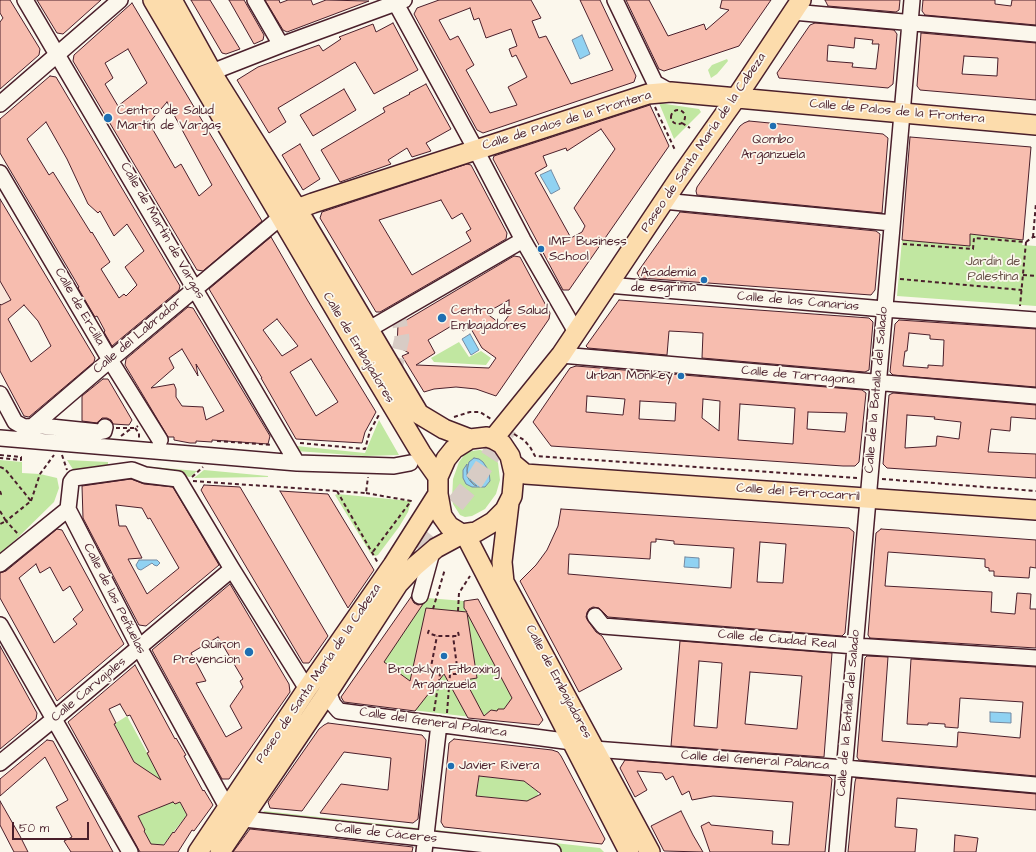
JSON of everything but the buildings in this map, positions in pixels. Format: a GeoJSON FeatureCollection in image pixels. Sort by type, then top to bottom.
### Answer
{"type":"FeatureCollection","features":[{"type":"Feature","properties":{"kind":"main road","name":"Calle de Embajadores"},"geometry":{"type":"LineString","coordinates":[[153,0],[203,71],[289,213],[369,330],[420,414],[440,427],[470,439]]}},
{"type":"Feature","properties":{"kind":"main road","name":"Calle de Embajadores"},"geometry":{"type":"LineString","coordinates":[[172,0],[203,71]]}},
{"type":"Feature","properties":{"kind":"main road","name":"Paseo de Santa María de la Cabeza"},"geometry":{"type":"LineString","coordinates":[[493,439],[561,355],[663,202],[736,98],[797,6]]}},
{"type":"Feature","properties":{"kind":"main road","name":"Calle de Palos de la Frontera"},"geometry":{"type":"LineString","coordinates":[[289,213],[313,203],[648,94],[671,92],[1036,125]]}},
{"type":"Feature","properties":{"kind":"main road","name":"Calle de Embajadores"},"geometry":{"type":"LineString","coordinates":[[289,213],[352,338],[421,453],[438,486]]}},
{"type":"Feature","properties":{"kind":"main road"},"geometry":{"type":"LineString","coordinates":[[487,437],[493,439],[505,448],[513,464],[514,479],[510,499],[500,516],[476,532],[464,534],[449,526],[441,511],[438,486],[446,459],[459,445],[470,439],[487,437]]}},
{"type":"Feature","properties":{"kind":"main road","name":"Calle del Ferrocarril"},"geometry":{"type":"LineString","coordinates":[[513,464],[525,474],[1036,510]]}},
{"type":"Feature","properties":{"kind":"main road","name":"Calle del Ferrocarril"},"geometry":{"type":"LineString","coordinates":[[510,499],[529,485],[560,476]]}},
{"type":"Feature","properties":{"kind":"main road","name":"Paseo de Santa María de la Cabeza"},"geometry":{"type":"LineString","coordinates":[[220,852],[236,814],[307,689],[392,565],[438,486]]}},
{"type":"Feature","properties":{"kind":"main road","name":"Calle de Embajadores"},"geometry":{"type":"LineString","coordinates":[[510,499],[502,562],[504,582],[650,852]]}},
{"type":"Feature","properties":{"kind":"main road","name":"Calle de Embajadores"},"geometry":{"type":"LineString","coordinates":[[464,534],[629,852]]}},
{"type":"Feature","properties":{"kind":"main road","name":"Paseo de Santa María de la Cabeza"},"geometry":{"type":"LineString","coordinates":[[198,852],[236,814],[328,692],[398,584],[414,566],[436,548],[464,534]]}},
{"type":"Feature","properties":{"kind":"street","name":"Calle de Martín de Vargas"},"geometry":{"type":"LineString","coordinates":[[25,0],[297,463]]}},
{"type":"Feature","properties":{"kind":"street"},"geometry":{"type":"LineString","coordinates":[[0,104],[120,0]]}},
{"type":"Feature","properties":{"kind":"street"},"geometry":{"type":"LineString","coordinates":[[255,0],[281,45]]}},
{"type":"Feature","properties":{"kind":"street"},"geometry":{"type":"LineString","coordinates":[[615,0],[655,83],[671,92]]}},
{"type":"Feature","properties":{"kind":"street","name":"Calle de la Batalla del Salado"},"geometry":{"type":"LineString","coordinates":[[837,852],[912,0]]}},
{"type":"Feature","properties":{"kind":"street"},"geometry":{"type":"LineString","coordinates":[[203,71],[281,45],[398,1],[523,240],[576,332]]}},
{"type":"Feature","properties":{"kind":"street"},"geometry":{"type":"LineString","coordinates":[[797,6],[910,22],[1036,34]]}},
{"type":"Feature","properties":{"kind":"street","name":"Calle de Ercilla"},"geometry":{"type":"LineString","coordinates":[[0,173],[160,445]]}},
{"type":"Feature","properties":{"kind":"street"},"geometry":{"type":"LineString","coordinates":[[663,202],[892,223]]}},
{"type":"Feature","properties":{"kind":"street","name":"Calle del Labrador"},"geometry":{"type":"LineString","coordinates":[[39,424],[110,360],[195,288],[289,213]]}},
{"type":"Feature","properties":{"kind":"street"},"geometry":{"type":"LineString","coordinates":[[352,338],[369,330],[523,240]]}},
{"type":"Feature","properties":{"kind":"street","name":"Calle de las Canarias"},"geometry":{"type":"LineString","coordinates":[[608,285],[884,309],[1036,320]]}},
{"type":"Feature","properties":{"kind":"street","name":"Calle de Tarragona"},"geometry":{"type":"LineString","coordinates":[[561,355],[1036,396]]}},
{"type":"Feature","properties":{"kind":"street"},"geometry":{"type":"LineString","coordinates":[[0,394],[15,422],[24,427],[55,419],[77,421]]}},
{"type":"Feature","properties":{"kind":"street"},"geometry":{"type":"LineString","coordinates":[[39,424],[99,432],[104,431],[105,427]]}},
{"type":"Feature","properties":{"kind":"street"},"geometry":{"type":"LineString","coordinates":[[0,438],[61,445],[160,445],[297,463],[394,466],[410,463]]}},
{"type":"Feature","properties":{"kind":"street"},"geometry":{"type":"LineString","coordinates":[[0,564],[68,509],[71,482],[74,478],[132,470],[145,475],[178,479],[307,689]]}},
{"type":"Feature","properties":{"kind":"street","name":"Calle de las Peñuelas"},"geometry":{"type":"LineString","coordinates":[[68,509],[138,647],[236,814]]}},
{"type":"Feature","properties":{"kind":"street"},"geometry":{"type":"LineString","coordinates":[[420,596],[432,552]]}},
{"type":"Feature","properties":{"kind":"street","name":"Calle Carvajales"},"geometry":{"type":"LineString","coordinates":[[0,763],[232,569]]}},
{"type":"Feature","properties":{"kind":"street","name":"Calle de Ciudad Real"},"geometry":{"type":"LineString","coordinates":[[595,616],[603,626],[855,646],[1036,658]]}},
{"type":"Feature","properties":{"kind":"street"},"geometry":{"type":"LineString","coordinates":[[0,626],[130,852]]}},
{"type":"Feature","properties":{"kind":"street","name":"Calle del General Palanca"},"geometry":{"type":"LineString","coordinates":[[328,692],[333,704],[339,711],[440,719],[572,742]]}},
{"type":"Feature","properties":{"kind":"street"},"geometry":{"type":"LineString","coordinates":[[425,845],[440,719]]}},
{"type":"Feature","properties":{"kind":"street","name":"Calle del General Palanca"},"geometry":{"type":"LineString","coordinates":[[594,749],[844,768],[1036,785]]}},
{"type":"Feature","properties":{"kind":"street","name":"Calle de Cáceres"},"geometry":{"type":"LineString","coordinates":[[236,814],[425,845],[553,852]]}},
{"type":"Feature","properties":{"kind":"path"},"geometry":{"type":"LineString","coordinates":[[653,101],[674,150]]}},
{"type":"Feature","properties":{"kind":"path"},"geometry":{"type":"LineString","coordinates":[[682,123],[686,117],[684,112],[680,110],[673,112],[671,116],[672,121],[678,124],[682,123],[690,128]]}},
{"type":"Feature","properties":{"kind":"path"},"geometry":{"type":"LineString","coordinates":[[1033,237],[1036,203]]}},
{"type":"Feature","properties":{"kind":"path"},"geometry":{"type":"LineString","coordinates":[[899,244],[973,249],[974,238],[1026,242],[1033,237],[1036,237]]}},
{"type":"Feature","properties":{"kind":"path"},"geometry":{"type":"LineString","coordinates":[[1013,306],[1020,307],[1026,242]]}},
{"type":"Feature","properties":{"kind":"path"},"geometry":{"type":"LineString","coordinates":[[1023,275],[1036,276]]}},
{"type":"Feature","properties":{"kind":"path"},"geometry":{"type":"LineString","coordinates":[[898,285],[899,279],[1022,290]]}},
{"type":"Feature","properties":{"kind":"path"},"geometry":{"type":"LineString","coordinates":[[135,428],[138,426],[130,412],[137,408]]}},
{"type":"Feature","properties":{"kind":"path"},"geometry":{"type":"LineString","coordinates":[[323,446],[365,449],[370,431],[380,412]]}},
{"type":"Feature","properties":{"kind":"path"},"geometry":{"type":"LineString","coordinates":[[451,418],[462,414],[480,412],[492,420]]}},
{"type":"Feature","properties":{"kind":"path"},"geometry":{"type":"LineString","coordinates":[[105,427],[135,428],[139,433]]}},
{"type":"Feature","properties":{"kind":"path"},"geometry":{"type":"LineString","coordinates":[[515,435],[524,440],[535,456],[1036,491]]}},
{"type":"Feature","properties":{"kind":"path"},"geometry":{"type":"LineString","coordinates":[[217,441],[278,445]]}},
{"type":"Feature","properties":{"kind":"path"},"geometry":{"type":"LineString","coordinates":[[61,445],[71,482]]}},
{"type":"Feature","properties":{"kind":"path"},"geometry":{"type":"LineString","coordinates":[[0,524],[6,522],[31,501],[40,474],[61,445]]}},
{"type":"Feature","properties":{"kind":"path"},"geometry":{"type":"LineString","coordinates":[[0,457],[21,457],[21,460],[0,457]]}},
{"type":"Feature","properties":{"kind":"path"},"geometry":{"type":"LineString","coordinates":[[208,463],[188,481],[366,492],[411,501],[372,553]]}},
{"type":"Feature","properties":{"kind":"path"},"geometry":{"type":"LineString","coordinates":[[0,467],[6,469],[31,501]]}},
{"type":"Feature","properties":{"kind":"path"},"geometry":{"type":"LineString","coordinates":[[366,492],[368,470]]}},
{"type":"Feature","properties":{"kind":"path"},"geometry":{"type":"LineString","coordinates":[[337,491],[380,566]]}},
{"type":"Feature","properties":{"kind":"path"},"geometry":{"type":"LineString","coordinates":[[0,511],[6,522],[20,536]]}},
{"type":"Feature","properties":{"kind":"path"},"geometry":{"type":"LineString","coordinates":[[433,609],[445,569]]}},
{"type":"Feature","properties":{"kind":"path"},"geometry":{"type":"LineString","coordinates":[[458,611],[459,593],[470,575]]}},
{"type":"Feature","properties":{"kind":"path"},"geometry":{"type":"LineString","coordinates":[[429,630],[428,633],[437,636],[459,636],[458,632]]}},
{"type":"Feature","properties":{"kind":"path"},"geometry":{"type":"LineString","coordinates":[[437,636],[430,672],[440,674],[440,719]]}},
{"type":"Feature","properties":{"kind":"path"},"geometry":{"type":"LineString","coordinates":[[440,719],[450,674],[458,674],[453,636]]}},
{"type":"Feature","properties":{"kind":"shaded area"},"geometry":{"type":"Polygon","coordinates":[[[0,281],[13,303],[0,326],[0,281]]]}},
{"type":"Feature","properties":{"kind":"green space"},"geometry":{"type":"Polygon","coordinates":[[[727,59],[728,61],[717,74],[711,78],[708,70],[712,65],[727,59]]]}},
{"type":"Feature","properties":{"kind":"green space"},"geometry":{"type":"Polygon","coordinates":[[[659,103],[699,109],[701,112],[674,139],[659,103]]]}},
{"type":"Feature","properties":{"kind":"green space","name":"Jardín de Palestina"},"geometry":{"type":"Polygon","coordinates":[[[970,234],[1023,240],[1022,245],[1036,246],[1036,306],[897,296],[902,240],[970,246],[970,234]]]}},
{"type":"Feature","properties":{"kind":"green space"},"geometry":{"type":"Polygon","coordinates":[[[459,342],[469,357],[481,351],[491,358],[486,365],[434,362],[431,358],[459,342]]]}},
{"type":"Feature","properties":{"kind":"green space"},"geometry":{"type":"Polygon","coordinates":[[[379,420],[399,455],[365,456],[296,451],[296,446],[365,453],[379,420]]]}},
{"type":"Feature","properties":{"kind":"green space"},"geometry":{"type":"Polygon","coordinates":[[[480,450],[488,452],[494,456],[498,463],[500,480],[496,494],[485,509],[472,516],[465,517],[460,515],[453,504],[453,479],[459,462],[465,454],[480,450]]]}},
{"type":"Feature","properties":{"kind":"green space"},"geometry":{"type":"Polygon","coordinates":[[[0,460],[22,462],[22,473],[40,474],[57,478],[59,488],[54,502],[0,555],[0,460]]]}},
{"type":"Feature","properties":{"kind":"green space"},"geometry":{"type":"Polygon","coordinates":[[[67,460],[108,462],[108,467],[74,471],[67,460]]]}},
{"type":"Feature","properties":{"kind":"green space"},"geometry":{"type":"Polygon","coordinates":[[[132,465],[197,471],[190,477],[159,472],[155,468],[132,467],[132,465]]]}},
{"type":"Feature","properties":{"kind":"green space"},"geometry":{"type":"Polygon","coordinates":[[[204,470],[268,476],[268,477],[194,478],[204,470]]]}},
{"type":"Feature","properties":{"kind":"green space"},"geometry":{"type":"Polygon","coordinates":[[[335,495],[411,501],[408,512],[399,527],[378,555],[375,556],[371,554],[335,495]]]}},
{"type":"Feature","properties":{"kind":"green space"},"geometry":{"type":"Polygon","coordinates":[[[414,594],[427,598],[464,601],[478,599],[543,720],[539,725],[344,702],[341,697],[414,594]]]}},
{"type":"Feature","properties":{"kind":"green space"},"geometry":{"type":"Polygon","coordinates":[[[127,716],[175,804],[180,802],[187,815],[163,845],[151,845],[143,826],[136,817],[159,808],[114,724],[127,716]]]}},
{"type":"Feature","properties":{"kind":"green space"},"geometry":{"type":"Polygon","coordinates":[[[479,776],[524,781],[538,792],[537,803],[479,796],[473,797],[474,785],[478,785],[479,776]]]}},
{"type":"Feature","properties":{"kind":"green space"},"geometry":{"type":"Polygon","coordinates":[[[264,811],[600,848],[604,852],[501,852],[255,824],[264,811]]]}},
{"type":"Feature","properties":{"kind":"water"},"geometry":{"type":"Polygon","coordinates":[[[582,35],[590,54],[580,59],[572,40],[582,35]]]}},
{"type":"Feature","properties":{"kind":"water"},"geometry":{"type":"Polygon","coordinates":[[[551,170],[560,189],[551,194],[540,175],[551,170]]]}},
{"type":"Feature","properties":{"kind":"water"},"geometry":{"type":"Polygon","coordinates":[[[470,334],[479,350],[471,355],[462,339],[470,334]]]}},
{"type":"Feature","properties":{"kind":"water"},"geometry":{"type":"Polygon","coordinates":[[[474,458],[479,459],[489,471],[490,481],[485,487],[472,487],[466,484],[463,478],[463,470],[467,464],[467,471],[469,462],[474,458]],[[467,471],[467,476],[470,481],[477,486],[471,481],[467,471]]]}},
{"type":"Feature","properties":{"kind":"water"},"geometry":{"type":"Polygon","coordinates":[[[685,557],[699,558],[699,568],[684,567],[685,557]]]}},
{"type":"Feature","properties":{"kind":"water"},"geometry":{"type":"Polygon","coordinates":[[[139,560],[157,560],[160,563],[157,566],[152,563],[141,570],[138,569],[136,565],[139,560]]]}},
{"type":"Feature","properties":{"kind":"water"},"geometry":{"type":"Polygon","coordinates":[[[990,712],[1011,713],[1011,723],[990,722],[990,712]]]}},
{"type":"Feature","properties":{"kind":"tunnel"},"geometry":{"type":"LineString","coordinates":[[394,372],[402,338],[398,313]]}},
{"type":"Feature","properties":{"kind":"tunnel"},"geometry":{"type":"LineString","coordinates":[[402,573],[417,551],[475,480],[508,428]]}},
{"type":"Feature","properties":{"kind":"place","name":"Centro de Salud Martín de Vargas"},"geometry":{"type":"Point","coordinates":[108,118]}},
{"type":"Feature","properties":{"kind":"place","name":"Qombo Arganzuela"},"geometry":{"type":"Point","coordinates":[773,126]}},
{"type":"Feature","properties":{"kind":"place","name":"IMF Business School"},"geometry":{"type":"Point","coordinates":[541,249]}},
{"type":"Feature","properties":{"kind":"place","name":"Academia de esgrima"},"geometry":{"type":"Point","coordinates":[704,280]}},
{"type":"Feature","properties":{"kind":"place","name":"Centro de Salud Embajadores"},"geometry":{"type":"Point","coordinates":[442,318]}},
{"type":"Feature","properties":{"kind":"place","name":"Urban Monkey"},"geometry":{"type":"Point","coordinates":[681,376]}},
{"type":"Feature","properties":{"kind":"place","name":"Quiron Prevencion"},"geometry":{"type":"Point","coordinates":[249,652]}},
{"type":"Feature","properties":{"kind":"place","name":"Brooklyn Fitboxing Arganzuela"},"geometry":{"type":"Point","coordinates":[444,656]}},
{"type":"Feature","properties":{"kind":"place","name":"Javier Rivera"},"geometry":{"type":"Point","coordinates":[451,766]}}]}
